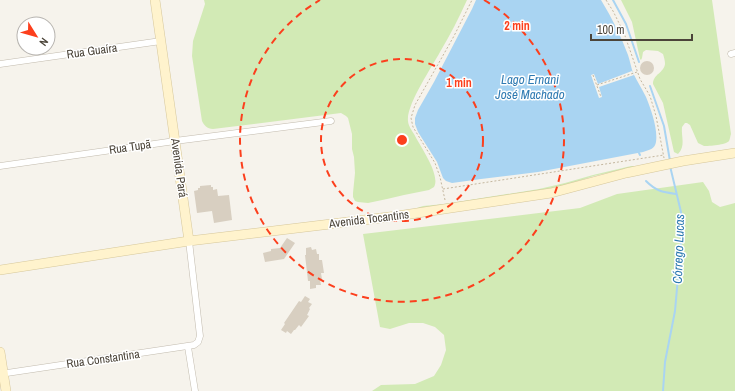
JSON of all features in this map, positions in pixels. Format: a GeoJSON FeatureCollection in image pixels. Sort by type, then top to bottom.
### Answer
{"type":"FeatureCollection","features":[{"type":"Feature","properties":{"kind":"street","name":"Avenida Pará"},"geometry":{"type":"LineString","coordinates":[[155,0],[189,241],[200,336],[196,344],[188,347]]}},
{"type":"Feature","properties":{"kind":"street","name":"Rua Guaíra"},"geometry":{"type":"LineString","coordinates":[[0,64],[161,41]]}},
{"type":"Feature","properties":{"kind":"street","name":"Rua Tupã"},"geometry":{"type":"LineString","coordinates":[[0,166],[175,141],[332,121]]}},
{"type":"Feature","properties":{"kind":"street","name":"Avenida Tocantins"},"geometry":{"type":"LineString","coordinates":[[0,270],[189,241],[447,209],[551,193],[626,173],[664,159],[683,161],[735,153]]}},
{"type":"Feature","properties":{"kind":"street","name":"Rua Constantina"},"geometry":{"type":"LineString","coordinates":[[2,373],[188,347]]}},
{"type":"Feature","properties":{"kind":"street"},"geometry":{"type":"LineString","coordinates":[[188,347],[195,391]]}},
{"type":"Feature","properties":{"kind":"street"},"geometry":{"type":"LineString","coordinates":[[0,352],[2,373],[6,391]]}},
{"type":"Feature","properties":{"kind":"path"},"geometry":{"type":"LineString","coordinates":[[447,209],[440,177],[435,163],[413,127],[411,118],[415,105],[454,36],[472,0]]}},
{"type":"Feature","properties":{"kind":"path"},"geometry":{"type":"LineString","coordinates":[[443,189],[664,159],[656,116],[650,96],[640,79],[624,33],[606,0]]}},
{"type":"Feature","properties":{"kind":"path"},"geometry":{"type":"LineString","coordinates":[[597,85],[638,71]]}},
{"type":"Feature","properties":{"kind":"path"},"geometry":{"type":"LineString","coordinates":[[593,75],[601,98]]}},
{"type":"Feature","properties":{"kind":"green space"},"geometry":{"type":"Polygon","coordinates":[[[204,0],[467,0],[451,33],[420,86],[408,114],[409,126],[425,153],[435,175],[434,187],[429,190],[368,203],[355,201],[353,197],[355,173],[352,134],[348,118],[341,113],[213,129],[206,126],[202,121],[192,56],[193,41],[205,4],[204,0]]]}},
{"type":"Feature","properties":{"kind":"green space"},"geometry":{"type":"Polygon","coordinates":[[[621,0],[712,0],[731,134],[729,141],[717,145],[704,146],[698,143],[690,125],[685,123],[682,127],[682,148],[678,154],[674,152],[663,103],[653,84],[653,81],[664,67],[665,63],[663,54],[658,51],[646,50],[643,52],[641,60],[640,59],[632,22],[621,0]]]}},
{"type":"Feature","properties":{"kind":"green space"},"geometry":{"type":"Polygon","coordinates":[[[631,166],[639,166],[594,176],[566,185],[539,191],[414,209],[423,206],[539,189],[631,166]]]}},
{"type":"Feature","properties":{"kind":"green space"},"geometry":{"type":"Polygon","coordinates":[[[703,182],[709,191],[712,202],[720,207],[735,203],[735,391],[372,391],[381,385],[415,384],[434,376],[441,365],[446,350],[444,335],[435,327],[423,323],[409,323],[390,329],[380,327],[363,234],[580,208],[617,194],[703,182]]]}},
{"type":"Feature","properties":{"kind":"water","name":"Lago Ernani José Machado"},"geometry":{"type":"Polygon","coordinates":[[[476,0],[601,0],[613,20],[628,55],[633,73],[650,107],[656,131],[656,142],[654,146],[643,152],[538,172],[452,183],[446,181],[443,178],[437,162],[418,132],[415,124],[415,118],[476,0]]]}},
{"type":"Feature","properties":{"kind":"pier"},"geometry":{"type":"Polygon","coordinates":[[[632,71],[634,75],[599,87],[602,97],[599,98],[591,75],[594,74],[598,84],[632,71]]]}},
{"type":"Feature","properties":{"kind":"building"},"geometry":{"type":"Polygon","coordinates":[[[647,61],[652,63],[654,68],[652,73],[647,75],[642,73],[640,68],[642,63],[647,61]]]}},
{"type":"Feature","properties":{"kind":"building"},"geometry":{"type":"Polygon","coordinates":[[[211,185],[213,190],[217,189],[218,196],[229,195],[232,220],[214,223],[212,211],[197,213],[194,191],[198,190],[200,186],[211,185]]]}},
{"type":"Feature","properties":{"kind":"building"},"geometry":{"type":"Polygon","coordinates":[[[287,238],[295,243],[284,259],[265,262],[263,253],[271,251],[271,249],[280,248],[287,238]]]}},
{"type":"Feature","properties":{"kind":"building"},"geometry":{"type":"Polygon","coordinates":[[[311,247],[312,250],[316,249],[317,254],[319,254],[319,260],[322,260],[324,273],[321,273],[321,285],[316,285],[316,288],[310,289],[305,255],[306,248],[311,247]]]}},
{"type":"Feature","properties":{"kind":"building"},"geometry":{"type":"Polygon","coordinates":[[[305,296],[310,299],[308,302],[312,304],[307,315],[309,316],[301,327],[299,325],[291,334],[287,331],[286,333],[281,330],[299,301],[301,302],[305,296]]]}},
{"type":"Feature","properties":{"kind":"waterway"},"geometry":{"type":"LineString","coordinates":[[613,0],[626,24],[639,62]]}},
{"type":"Feature","properties":{"kind":"waterway","name":"Córrego Lucas"},"geometry":{"type":"LineString","coordinates":[[650,86],[664,126],[670,161]]}},
{"type":"Feature","properties":{"kind":"waterway","name":"Córrego Lucas"},"geometry":{"type":"LineString","coordinates":[[663,391],[665,362],[675,311],[681,243],[681,212],[670,166]]}},
{"type":"Feature","properties":{"kind":"waterway"},"geometry":{"type":"LineString","coordinates":[[646,181],[653,187],[667,193],[676,194]]}}]}
